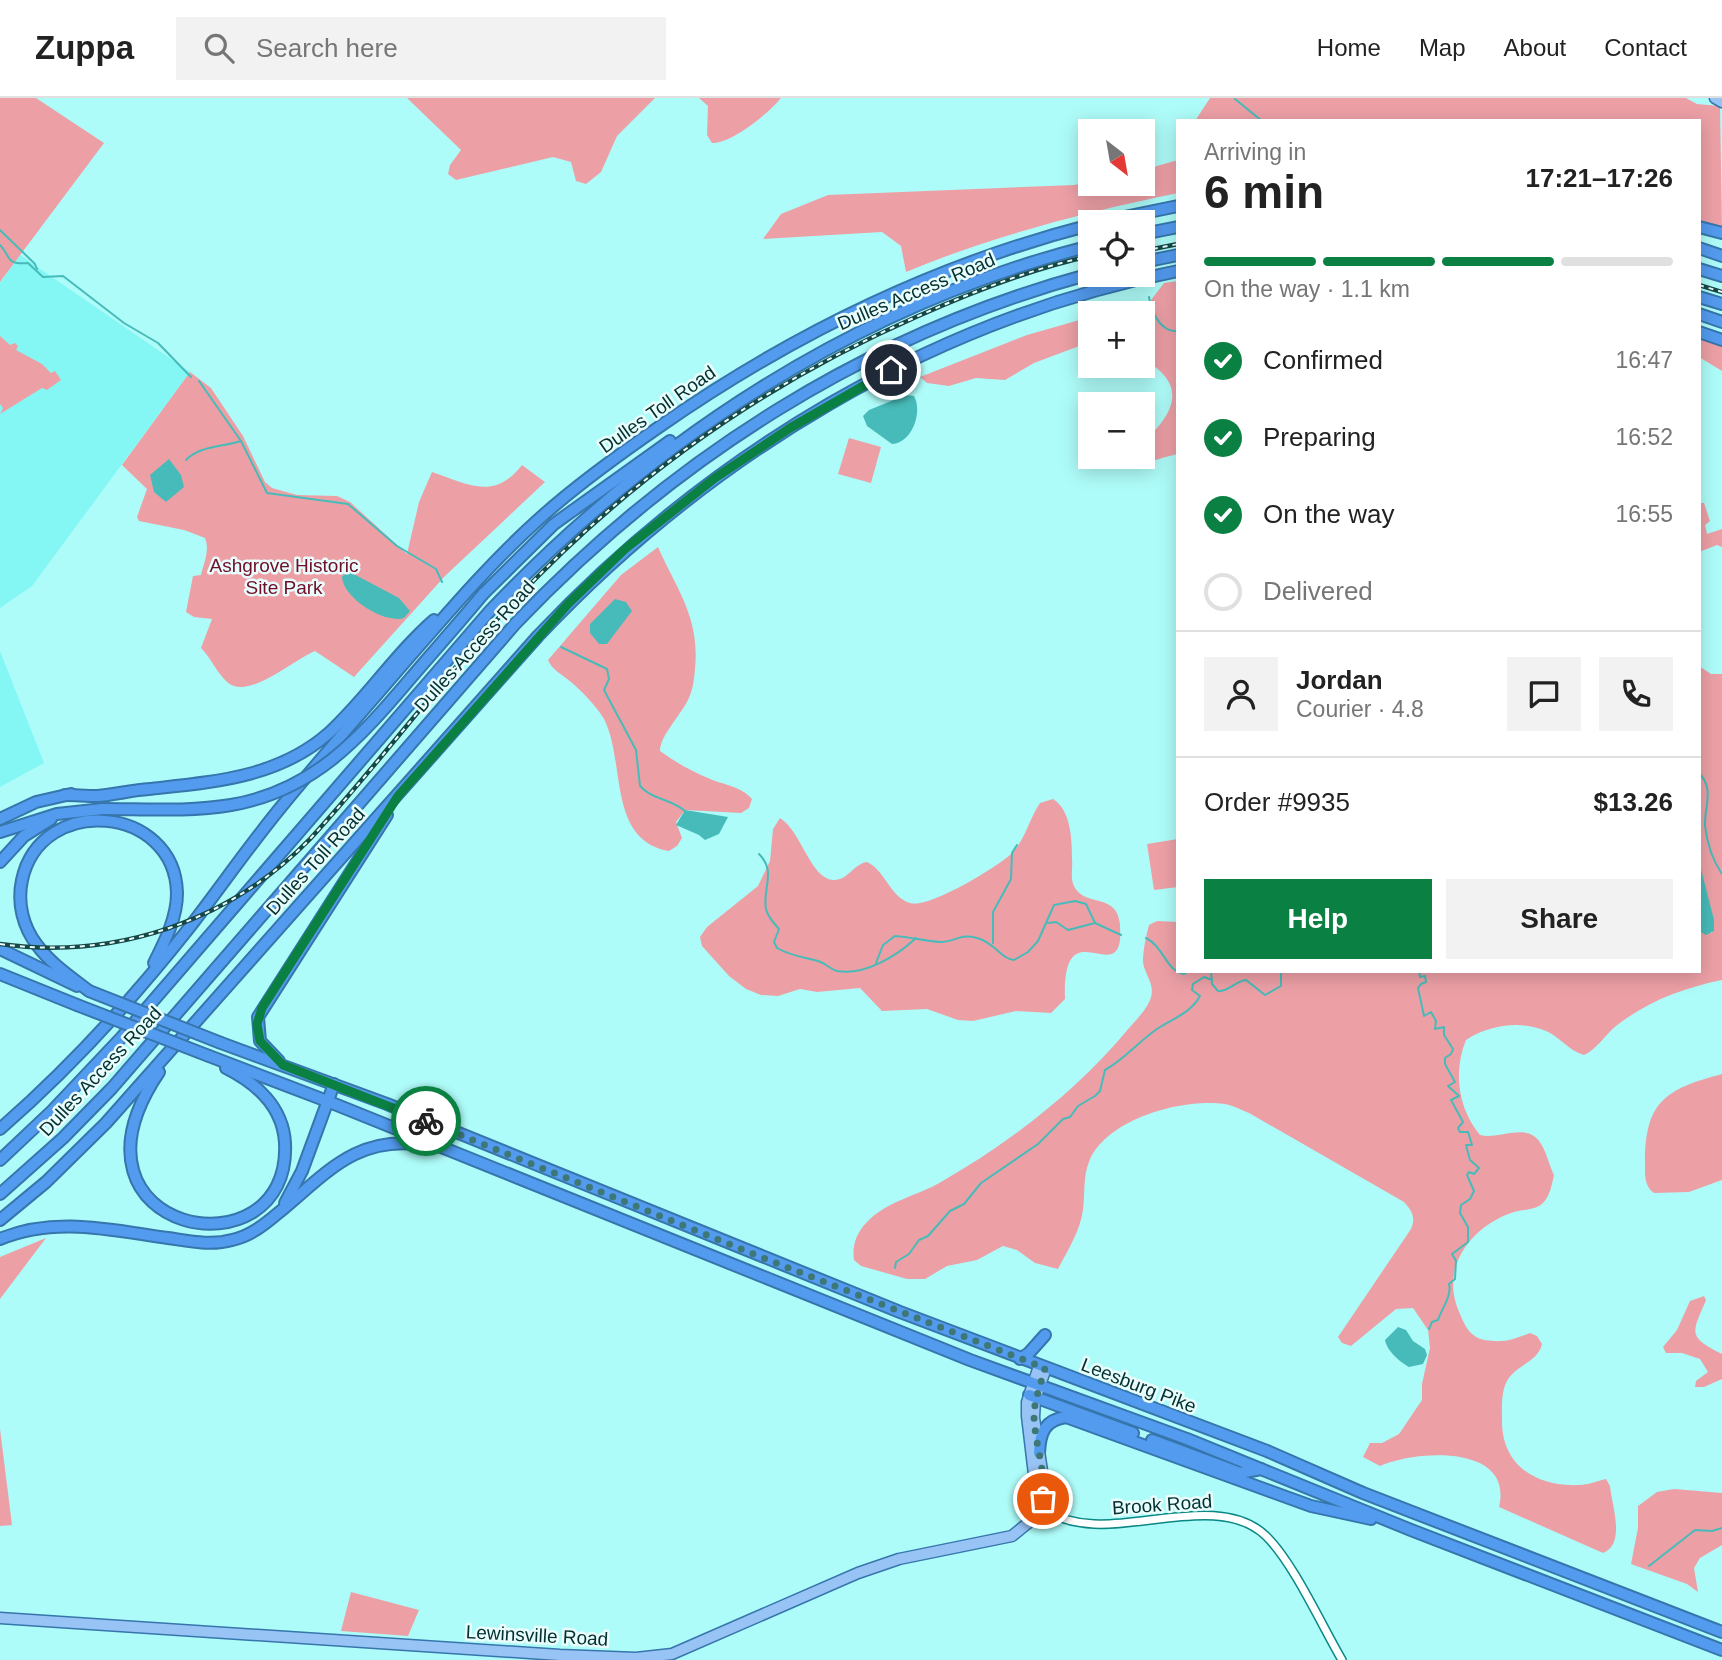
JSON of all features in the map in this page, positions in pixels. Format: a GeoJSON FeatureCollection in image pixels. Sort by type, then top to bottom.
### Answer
{"type":"FeatureCollection","features":[{"type":"Feature","properties":{"kind":"highway"},"geometry":{"type":"LineString","coordinates":[[1155,211],[1176,206]]}},
{"type":"Feature","properties":{"kind":"highway"},"geometry":{"type":"LineString","coordinates":[[1155,232],[1176,227]]}},
{"type":"Feature","properties":{"kind":"highway","name":"Dulles Toll Road"},"geometry":{"type":"LineString","coordinates":[[0,1129],[40,1093],[139,986],[187,931],[286,801],[467,590],[537,521],[584,482],[688,407],[762,360],[829,323],[918,282],[1015,246],[1078,228]]}},
{"type":"Feature","properties":{"kind":"highway"},"geometry":{"type":"LineString","coordinates":[[1701,228],[1722,233]]}},
{"type":"Feature","properties":{"kind":"highway"},"geometry":{"type":"LineString","coordinates":[[1701,249],[1722,256]]}},
{"type":"Feature","properties":{"kind":"highway","name":"Dulles Access Road"},"geometry":{"type":"LineString","coordinates":[[0,1160],[60,1104],[121,1038],[450,655],[523,576],[571,529],[630,479],[745,397],[829,349],[922,304],[1004,272],[1078,250]]}},
{"type":"Feature","properties":{"kind":"highway"},"geometry":{"type":"LineString","coordinates":[[1155,260],[1176,255]]}},
{"type":"Feature","properties":{"kind":"highway"},"geometry":{"type":"LineString","coordinates":[[1701,270],[1722,276]]}},
{"type":"Feature","properties":{"kind":"highway","name":"Dulles Toll Road"},"geometry":{"type":"LineString","coordinates":[[0,1220],[82,1148],[522,654],[597,575],[655,524],[742,458],[841,398],[962,337],[1066,298],[1176,271]]}},
{"type":"Feature","properties":{"kind":"highway","name":"Dulles Access Road"},"geometry":{"type":"LineString","coordinates":[[0,1194],[63,1138],[112,1088],[515,624],[579,559],[629,515],[735,436],[846,370],[979,310],[1078,278]]}},
{"type":"Feature","properties":{"kind":"highway"},"geometry":{"type":"LineString","coordinates":[[1701,297],[1722,304]]}},
{"type":"Feature","properties":{"kind":"highway"},"geometry":{"type":"LineString","coordinates":[[1701,315],[1722,322]]}},
{"type":"Feature","properties":{"kind":"highway"},"geometry":{"type":"LineString","coordinates":[[1701,333],[1722,340]]}},
{"type":"Feature","properties":{"kind":"highway"},"geometry":{"type":"LineString","coordinates":[[0,832],[42,817],[73,811],[231,805],[270,794],[306,778],[357,740],[483,594],[536,541],[579,504],[696,423],[745,397]]}},
{"type":"Feature","properties":{"kind":"highway"},"geometry":{"type":"LineString","coordinates":[[0,819],[27,806],[65,795],[96,796],[248,775],[299,755],[337,725],[409,643],[467,590]]}},
{"type":"Feature","properties":{"kind":"highway"},"geometry":{"type":"LineString","coordinates":[[283,1065],[260,1041],[258,1017],[398,796]]}},
{"type":"Feature","properties":{"kind":"highway"},"geometry":{"type":"LineString","coordinates":[[0,862],[30,832],[73,811]]}},
{"type":"Feature","properties":{"kind":"highway"},"geometry":{"type":"LineString","coordinates":[[89,991],[54,963],[36,944],[25,923],[20,899],[23,874],[37,849],[61,829],[85,821],[108,820],[137,830],[159,848],[173,874],[177,894],[172,925],[160,952],[139,986]]}},
{"type":"Feature","properties":{"kind":"highway","name":"Leesburg Pike"},"geometry":{"type":"LineString","coordinates":[[0,949],[89,991],[334,1084],[1020,1359],[1268,1451],[1363,1493],[1722,1632]]}},
{"type":"Feature","properties":{"kind":"highway","name":"Leesburg Pike"},"geometry":{"type":"LineString","coordinates":[[0,974],[461,1155],[1034,1391],[1187,1439],[1411,1530],[1722,1650]]}},
{"type":"Feature","properties":{"kind":"highway"},"geometry":{"type":"LineString","coordinates":[[0,981],[35,988]]}},
{"type":"Feature","properties":{"kind":"highway"},"geometry":{"type":"LineString","coordinates":[[170,1051],[146,1091],[132,1125],[132,1167],[141,1187],[164,1212],[184,1221],[209,1225],[243,1217],[265,1200],[279,1178],[285,1147],[281,1120],[269,1100],[251,1083],[220,1065],[213,1057]]}},
{"type":"Feature","properties":{"kind":"highway"},"geometry":{"type":"LineString","coordinates":[[275,1216],[298,1181],[334,1084]]}},
{"type":"Feature","properties":{"kind":"highway"},"geometry":{"type":"LineString","coordinates":[[0,1118],[40,1093]]}},
{"type":"Feature","properties":{"kind":"highway"},"geometry":{"type":"LineString","coordinates":[[0,1239],[26,1230],[78,1226],[192,1242],[223,1242],[249,1234],[344,1159],[365,1147],[406,1142],[461,1155]]}},
{"type":"Feature","properties":{"kind":"highway"},"geometry":{"type":"LineString","coordinates":[[1020,1359],[1030,1353],[1045,1335]]}},
{"type":"Feature","properties":{"kind":"highway"},"geometry":{"type":"LineString","coordinates":[[1039,1453],[1039,1439],[1046,1424],[1066,1417],[1311,1506],[1411,1530]]}},
{"type":"Feature","properties":{"kind":"highway"},"geometry":{"type":"LineString","coordinates":[[1683,1635],[1704,1635],[1722,1642]]}},
{"type":"Feature","properties":{"kind":"main road"},"geometry":{"type":"LineString","coordinates":[[1715,98],[1722,102]]}},
{"type":"Feature","properties":{"kind":"main road"},"geometry":{"type":"LineString","coordinates":[[1038,1508],[1027,1431],[1034,1391],[1042,1367]]}},
{"type":"Feature","properties":{"kind":"main road"},"geometry":{"type":"LineString","coordinates":[[1034,1391],[1034,1418],[1043,1496],[1038,1508]]}},
{"type":"Feature","properties":{"kind":"main road","name":"Lewinsville Road"},"geometry":{"type":"LineString","coordinates":[[0,1618],[548,1654],[659,1656],[685,1650],[798,1599],[899,1559],[1005,1538],[1024,1527],[1038,1508]]}},
{"type":"Feature","properties":{"kind":"street","name":"Brook Road"},"geometry":{"type":"LineString","coordinates":[[1038,1508],[1069,1521],[1096,1524],[1217,1515],[1244,1521],[1264,1534],[1279,1552],[1342,1660]]}},
{"type":"Feature","properties":{"kind":"shaded area"},"geometry":{"type":"Polygon","coordinates":[[[20,255],[190,372],[32,586],[0,608],[0,283],[20,255]]]}},
{"type":"Feature","properties":{"kind":"shaded area"},"geometry":{"type":"Polygon","coordinates":[[[906,395],[914,396],[916,403],[914,426],[905,438],[892,444],[867,426],[863,416],[869,410],[906,395]]]}},
{"type":"Feature","properties":{"kind":"shaded area"},"geometry":{"type":"Polygon","coordinates":[[[169,459],[181,475],[184,487],[166,502],[154,492],[150,475],[169,459]]]}},
{"type":"Feature","properties":{"kind":"shaded area"},"geometry":{"type":"Polygon","coordinates":[[[348,571],[399,598],[410,611],[404,618],[396,619],[366,608],[344,585],[342,577],[348,571]]]}},
{"type":"Feature","properties":{"kind":"shaded area"},"geometry":{"type":"Polygon","coordinates":[[[615,599],[626,602],[632,611],[607,644],[599,644],[590,633],[590,624],[615,599]]]}},
{"type":"Feature","properties":{"kind":"shaded area"},"geometry":{"type":"Polygon","coordinates":[[[0,651],[44,763],[0,787],[0,651]]]}},
{"type":"Feature","properties":{"kind":"shaded area"},"geometry":{"type":"Polygon","coordinates":[[[685,810],[728,817],[719,834],[705,840],[676,825],[685,810]]]}},
{"type":"Feature","properties":{"kind":"shaded area"},"geometry":{"type":"Polygon","coordinates":[[[1701,869],[1714,920],[1714,931],[1706,935],[1701,932],[1701,869]]]}},
{"type":"Feature","properties":{"kind":"shaded area"},"geometry":{"type":"Polygon","coordinates":[[[1398,1327],[1406,1330],[1413,1341],[1425,1349],[1427,1355],[1423,1364],[1409,1367],[1388,1348],[1385,1340],[1398,1327]]]}},
{"type":"Feature","properties":{"kind":"green space"},"geometry":{"type":"Polygon","coordinates":[[[0,98],[36,98],[104,143],[0,282],[0,98]]]}},
{"type":"Feature","properties":{"kind":"green space"},"geometry":{"type":"Polygon","coordinates":[[[407,98],[655,98],[617,136],[601,172],[586,184],[576,181],[571,162],[553,157],[456,180],[448,174],[450,165],[461,150],[407,98]]]}},
{"type":"Feature","properties":{"kind":"green space"},"geometry":{"type":"Polygon","coordinates":[[[699,98],[781,98],[768,112],[739,133],[712,143],[707,135],[708,106],[699,98]]]}},
{"type":"Feature","properties":{"kind":"green space"},"geometry":{"type":"Polygon","coordinates":[[[1210,98],[1686,98],[1697,104],[1720,106],[1722,229],[1701,224],[1701,119],[1196,119],[1210,98]]]}},
{"type":"Feature","properties":{"kind":"green space"},"geometry":{"type":"Polygon","coordinates":[[[1176,161],[1176,193],[1101,210],[1078,210],[1078,216],[972,247],[906,272],[901,246],[882,232],[763,239],[781,214],[828,195],[1078,184],[1078,196],[1155,196],[1155,167],[1176,161]]]}},
{"type":"Feature","properties":{"kind":"green space"},"geometry":{"type":"Polygon","coordinates":[[[1176,281],[1176,455],[1155,460],[1155,430],[1169,410],[1172,399],[1167,378],[1155,368],[1155,301],[1150,301],[1164,283],[1176,281]]]}},
{"type":"Feature","properties":{"kind":"green space"},"geometry":{"type":"Polygon","coordinates":[[[1078,320],[1078,346],[1034,363],[1005,380],[976,378],[949,386],[927,383],[920,377],[1027,335],[1078,320]]]}},
{"type":"Feature","properties":{"kind":"green space"},"geometry":{"type":"Polygon","coordinates":[[[0,336],[10,345],[15,343],[18,346],[16,350],[42,364],[51,373],[55,371],[61,380],[47,390],[42,388],[0,414],[3,408],[0,404],[0,336]]]}},
{"type":"Feature","properties":{"kind":"green space"},"geometry":{"type":"Polygon","coordinates":[[[1701,338],[1722,345],[1722,371],[1701,358],[1701,338]]]}},
{"type":"Feature","properties":{"kind":"green space","name":"Ashgrove Historic Site Park"},"geometry":{"type":"Polygon","coordinates":[[[190,372],[211,388],[243,436],[265,482],[272,488],[297,495],[337,496],[350,502],[407,554],[419,502],[432,472],[480,487],[501,483],[522,465],[545,482],[445,576],[354,677],[315,651],[258,683],[236,686],[223,678],[201,648],[212,619],[194,617],[186,612],[193,576],[201,575],[205,561],[205,538],[184,530],[139,521],[137,517],[147,489],[122,465],[190,372]]]}},
{"type":"Feature","properties":{"kind":"green space"},"geometry":{"type":"Polygon","coordinates":[[[849,438],[881,447],[871,483],[838,474],[849,438]]]}},
{"type":"Feature","properties":{"kind":"green space"},"geometry":{"type":"Polygon","coordinates":[[[1701,503],[1704,503],[1710,521],[1705,525],[1707,534],[1722,529],[1722,547],[1717,545],[1701,551],[1701,503]]]}},
{"type":"Feature","properties":{"kind":"green space"},"geometry":{"type":"Polygon","coordinates":[[[658,547],[686,606],[696,651],[691,692],[663,739],[660,751],[689,769],[737,788],[752,799],[749,808],[741,813],[685,810],[676,822],[682,838],[677,846],[669,851],[649,844],[636,832],[627,816],[611,737],[604,719],[584,694],[555,670],[548,660],[621,575],[658,547]]]}},
{"type":"Feature","properties":{"kind":"green space"},"geometry":{"type":"Polygon","coordinates":[[[1701,667],[1711,674],[1722,674],[1722,980],[1680,991],[1641,1009],[1616,1026],[1584,1055],[1546,1031],[1516,1025],[1485,1031],[1466,1040],[1460,1064],[1462,1102],[1480,1135],[1522,1132],[1536,1137],[1545,1151],[1554,1175],[1549,1194],[1542,1204],[1496,1220],[1471,1240],[1456,1267],[1454,1298],[1464,1323],[1475,1336],[1484,1340],[1503,1341],[1530,1333],[1537,1336],[1542,1344],[1536,1356],[1514,1372],[1506,1383],[1502,1401],[1504,1437],[1515,1462],[1536,1477],[1564,1485],[1582,1485],[1606,1479],[1610,1486],[1616,1533],[1614,1542],[1603,1553],[1499,1507],[1500,1486],[1492,1472],[1477,1462],[1437,1455],[1380,1466],[1363,1457],[1370,1443],[1382,1443],[1399,1434],[1422,1400],[1422,1384],[1430,1348],[1428,1330],[1413,1308],[1396,1309],[1351,1346],[1342,1343],[1338,1337],[1411,1229],[1412,1214],[1404,1202],[1234,1106],[1207,1103],[1167,1108],[1128,1123],[1111,1134],[1098,1147],[1089,1162],[1079,1225],[1058,1269],[1035,1263],[1017,1250],[1003,1246],[977,1260],[947,1266],[925,1279],[907,1279],[861,1266],[854,1260],[854,1245],[858,1235],[875,1215],[932,1187],[993,1150],[1043,1113],[1110,1050],[1150,1001],[1152,988],[1143,962],[1149,925],[1157,921],[1176,922],[1176,973],[1701,973],[1701,931],[1712,933],[1714,927],[1701,870],[1701,667]]]}},
{"type":"Feature","properties":{"kind":"green space"},"geometry":{"type":"Polygon","coordinates":[[[1053,799],[1064,810],[1069,826],[1074,886],[1085,897],[1113,908],[1118,914],[1120,934],[1119,945],[1114,953],[1078,953],[1071,959],[1066,974],[1065,999],[1051,1013],[1016,1011],[973,1021],[958,1020],[927,1009],[882,1011],[860,988],[817,992],[800,989],[778,996],[761,995],[746,989],[729,976],[702,946],[700,937],[707,927],[758,886],[770,861],[773,829],[780,818],[788,825],[812,863],[825,877],[838,880],[867,862],[903,900],[919,903],[962,886],[1011,854],[1020,843],[1040,803],[1053,799]]]}},
{"type":"Feature","properties":{"kind":"green space"},"geometry":{"type":"Polygon","coordinates":[[[1176,839],[1176,887],[1154,890],[1147,844],[1176,839]]]}},
{"type":"Feature","properties":{"kind":"green space"},"geometry":{"type":"Polygon","coordinates":[[[1722,1074],[1722,1180],[1689,1192],[1654,1193],[1647,1184],[1645,1167],[1646,1142],[1654,1112],[1662,1101],[1673,1093],[1722,1074]]]}},
{"type":"Feature","properties":{"kind":"green space"},"geometry":{"type":"Polygon","coordinates":[[[46,1238],[0,1299],[0,1257],[46,1238]]]}},
{"type":"Feature","properties":{"kind":"green space"},"geometry":{"type":"Polygon","coordinates":[[[1704,1296],[1706,1300],[1696,1332],[1702,1342],[1722,1354],[1722,1379],[1704,1387],[1695,1387],[1696,1381],[1708,1372],[1700,1359],[1682,1353],[1666,1353],[1663,1347],[1677,1330],[1690,1301],[1704,1296]]]}},
{"type":"Feature","properties":{"kind":"green space"},"geometry":{"type":"Polygon","coordinates":[[[0,1429],[12,1525],[0,1526],[0,1429]]]}},
{"type":"Feature","properties":{"kind":"green space"},"geometry":{"type":"Polygon","coordinates":[[[1674,1489],[1722,1493],[1722,1545],[1700,1558],[1694,1568],[1698,1592],[1687,1584],[1631,1564],[1638,1528],[1638,1506],[1657,1492],[1674,1489]]]}},
{"type":"Feature","properties":{"kind":"green space"},"geometry":{"type":"Polygon","coordinates":[[[351,1592],[419,1610],[408,1636],[341,1631],[351,1592]]]}},
{"type":"Feature","properties":{"kind":"waterway"},"geometry":{"type":"LineString","coordinates":[[1235,99],[1260,119]]}},
{"type":"Feature","properties":{"kind":"waterway"},"geometry":{"type":"LineString","coordinates":[[0,230],[37,269]]}},
{"type":"Feature","properties":{"kind":"waterway"},"geometry":{"type":"LineString","coordinates":[[0,245],[12,261],[28,263],[43,277],[63,276],[124,323],[158,343],[191,377]]}},
{"type":"Feature","properties":{"kind":"waterway"},"geometry":{"type":"LineString","coordinates":[[1149,297],[1152,309],[1162,325],[1176,331]]}},
{"type":"Feature","properties":{"kind":"waterway"},"geometry":{"type":"LineString","coordinates":[[199,381],[241,441],[267,493],[348,504],[397,546],[436,569],[442,582]]}},
{"type":"Feature","properties":{"kind":"waterway"},"geometry":{"type":"LineString","coordinates":[[186,460],[204,449],[241,441]]}},
{"type":"Feature","properties":{"kind":"waterway"},"geometry":{"type":"LineString","coordinates":[[561,647],[607,669],[609,679],[604,690],[636,750],[640,786],[686,812]]}},
{"type":"Feature","properties":{"kind":"waterway"},"geometry":{"type":"LineString","coordinates":[[1701,775],[1708,792],[1705,826],[1707,838],[1722,874]]}},
{"type":"Feature","properties":{"kind":"waterway"},"geometry":{"type":"LineString","coordinates":[[993,943],[993,912],[1011,879],[1012,853],[1017,845]]}},
{"type":"Feature","properties":{"kind":"waterway"},"geometry":{"type":"LineString","coordinates":[[759,854],[768,874],[766,909],[779,929],[774,942],[777,948],[792,955],[821,962],[837,971],[847,972],[880,963],[916,938]]}},
{"type":"Feature","properties":{"kind":"waterway"},"geometry":{"type":"LineString","coordinates":[[876,963],[883,945],[895,936],[940,942],[961,937],[977,938],[1014,960],[1028,952],[1038,941],[1054,905],[1075,901],[1086,904],[1095,923],[1121,935]]}},
{"type":"Feature","properties":{"kind":"waterway"},"geometry":{"type":"LineString","coordinates":[[1048,923],[1056,922],[1068,930],[1095,923]]}},
{"type":"Feature","properties":{"kind":"waterway"},"geometry":{"type":"LineString","coordinates":[[1146,938],[1176,970]]}},
{"type":"Feature","properties":{"kind":"waterway"},"geometry":{"type":"LineString","coordinates":[[1181,973],[1186,973]]}},
{"type":"Feature","properties":{"kind":"waterway"},"geometry":{"type":"LineString","coordinates":[[1211,973],[1212,984],[1218,991],[1246,980],[1265,995],[1281,986],[1281,973]]}},
{"type":"Feature","properties":{"kind":"waterway"},"geometry":{"type":"LineString","coordinates":[[1419,973],[1420,977],[1425,976],[1426,982],[1418,988],[1424,1016],[1431,1012],[1436,1021],[1435,1029],[1444,1027],[1444,1035],[1453,1049],[1445,1058],[1445,1064],[1455,1082],[1448,1086],[1459,1096],[1451,1100],[1463,1122],[1458,1128],[1460,1132],[1468,1132],[1472,1145],[1466,1145],[1470,1160],[1479,1168],[1474,1174],[1469,1172],[1467,1175],[1474,1191],[1470,1199],[1461,1205],[1460,1213],[1468,1227],[1468,1242],[1452,1254],[1456,1261],[1455,1279],[1449,1284],[1448,1297],[1438,1320],[1432,1322],[1429,1329]]}},
{"type":"Feature","properties":{"kind":"waterway"},"geometry":{"type":"LineString","coordinates":[[895,1268],[896,1262],[909,1254],[919,1240],[928,1236],[950,1211],[964,1204],[981,1183],[1038,1144],[1063,1119],[1070,1117],[1078,1106],[1095,1096],[1100,1091],[1105,1070],[1157,1029],[1192,1007],[1200,996],[1192,990],[1193,984],[1204,977],[1212,980]]}},
{"type":"Feature","properties":{"kind":"waterway"},"geometry":{"type":"LineString","coordinates":[[1649,1566],[1695,1530],[1712,1531],[1722,1528]]}},
{"type":"Feature","properties":{"kind":"railway"},"geometry":{"type":"LineString","coordinates":[[1155,249],[1176,244]]}},
{"type":"Feature","properties":{"kind":"railway"},"geometry":{"type":"LineString","coordinates":[[0,944],[85,946],[127,940],[167,929],[206,913],[243,893],[278,868],[310,839],[461,660],[557,557],[651,476],[751,405],[859,344],[980,290],[1023,274],[1078,259]]}},
{"type":"Feature","properties":{"kind":"railway"},"geometry":{"type":"LineString","coordinates":[[1701,286],[1722,292]]}},
{"type":"Feature","properties":{"kind":"way so far"},"geometry":{"type":"LineString","coordinates":[[426,1121],[771,1261],[1045,1368],[1035,1399],[1034,1418],[1044,1485],[1043,1499]]}},
{"type":"Feature","properties":{"kind":"route"},"geometry":{"type":"LineString","coordinates":[[426,1121],[283,1065],[260,1041],[257,1024],[262,1008],[398,796],[568,604],[625,549],[742,458],[891,370]]}}]}
